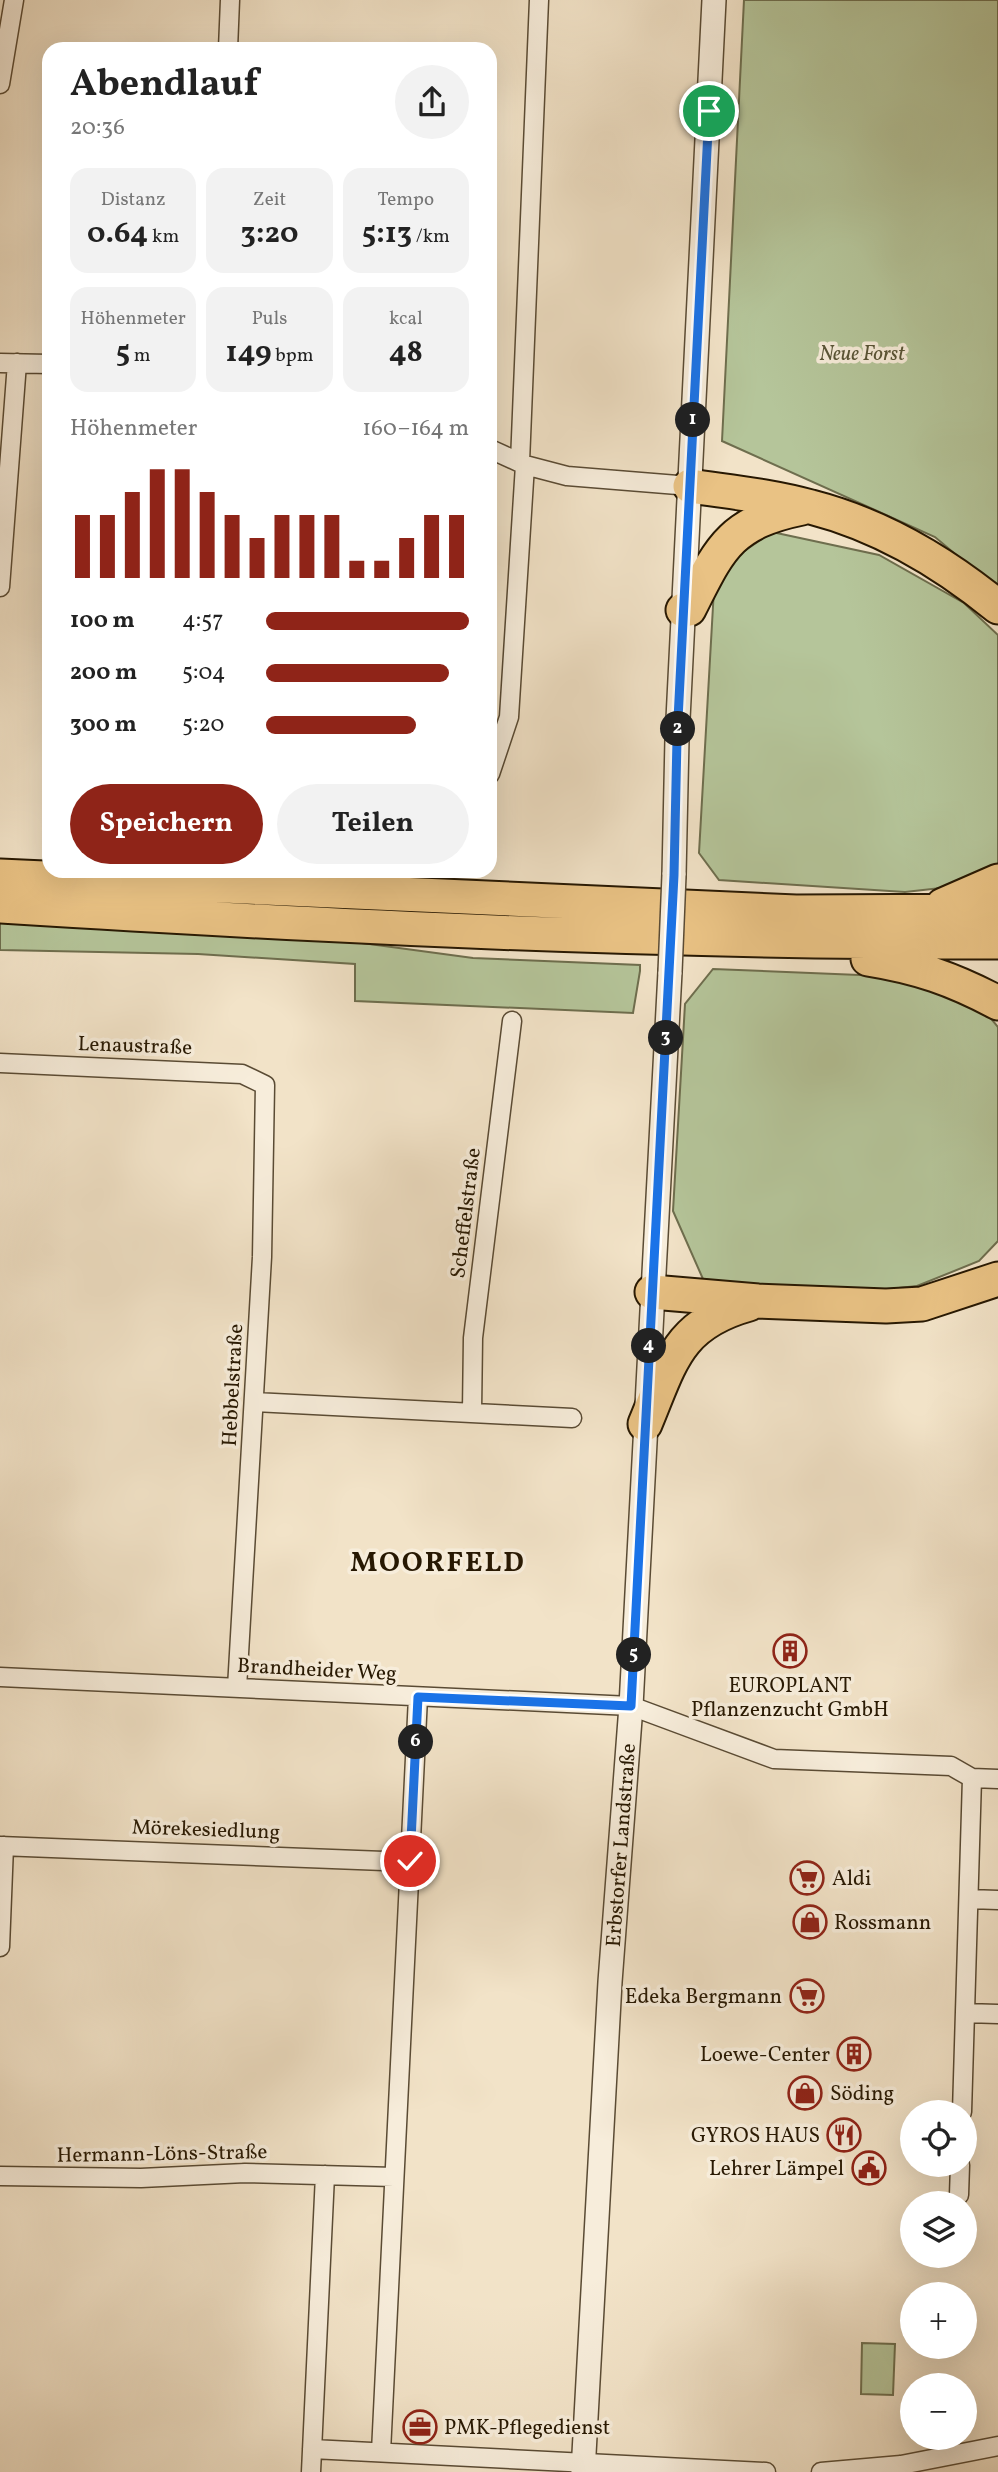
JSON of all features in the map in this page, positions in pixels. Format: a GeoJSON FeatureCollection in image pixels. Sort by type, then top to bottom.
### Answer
{"type":"FeatureCollection","features":[{"type":"Feature","properties":{"kind":"highway"},"geometry":{"type":"LineString","coordinates":[[690,486],[811,506],[902,541],[943,566],[998,607]]}},
{"type":"Feature","properties":{"kind":"highway"},"geometry":{"type":"LineString","coordinates":[[684,610],[689,609],[716,556],[733,536],[771,514],[811,506]]}},
{"type":"Feature","properties":{"kind":"highway"},"geometry":{"type":"LineString","coordinates":[[0,876],[42,878]]}},
{"type":"Feature","properties":{"kind":"highway"},"geometry":{"type":"LineString","coordinates":[[44,878],[796,912],[998,911]]}},
{"type":"Feature","properties":{"kind":"highway"},"geometry":{"type":"LineString","coordinates":[[927,912],[998,881]]}},
{"type":"Feature","properties":{"kind":"highway"},"geometry":{"type":"LineString","coordinates":[[0,906],[387,929],[797,943],[998,942]]}},
{"type":"Feature","properties":{"kind":"highway"},"geometry":{"type":"LineString","coordinates":[[797,943],[799,948],[915,966],[961,983],[998,1003]]}},
{"type":"Feature","properties":{"kind":"highway"},"geometry":{"type":"LineString","coordinates":[[652,1292],[844,1306],[922,1304],[995,1278]]}},
{"type":"Feature","properties":{"kind":"highway"},"geometry":{"type":"LineString","coordinates":[[645,1424],[674,1356],[689,1335],[722,1311],[758,1301]]}},
{"type":"Feature","properties":{"kind":"street"},"geometry":{"type":"LineString","coordinates":[[0,83],[15,0]]}},
{"type":"Feature","properties":{"kind":"street"},"geometry":{"type":"LineString","coordinates":[[228,42],[230,0]]}},
{"type":"Feature","properties":{"kind":"street"},"geometry":{"type":"LineString","coordinates":[[497,753],[509,717],[522,463],[539,0]]}},
{"type":"Feature","properties":{"kind":"street","name":"Erbstorfer Landstraße"},"geometry":{"type":"LineString","coordinates":[[583,2467],[610,1982],[631,1706],[670,972],[684,610],[714,0]]}},
{"type":"Feature","properties":{"kind":"street"},"geometry":{"type":"LineString","coordinates":[[0,587],[8,363],[42,364]]}},
{"type":"Feature","properties":{"kind":"street"},"geometry":{"type":"LineString","coordinates":[[497,452],[522,463],[567,476],[690,486]]}},
{"type":"Feature","properties":{"kind":"street","name":"Scheffelstraße"},"geometry":{"type":"LineString","coordinates":[[472,1411],[472,1338],[512,1021]]}},
{"type":"Feature","properties":{"kind":"street","name":"Lenaustraße"},"geometry":{"type":"LineString","coordinates":[[0,1063],[242,1074],[265,1085]]}},
{"type":"Feature","properties":{"kind":"street","name":"Hebbelstraße"},"geometry":{"type":"LineString","coordinates":[[237,1688],[265,1166],[265,1085]]}},
{"type":"Feature","properties":{"kind":"street"},"geometry":{"type":"LineString","coordinates":[[254,1402],[572,1418]]}},
{"type":"Feature","properties":{"kind":"street","name":"Brandheider Weg"},"geometry":{"type":"LineString","coordinates":[[0,1677],[631,1706],[761,1756],[803,1762],[951,1766],[972,1778],[998,1779]]}},
{"type":"Feature","properties":{"kind":"street"},"geometry":{"type":"LineString","coordinates":[[380,2452],[418,1697]]}},
{"type":"Feature","properties":{"kind":"street"},"geometry":{"type":"LineString","coordinates":[[962,2100],[972,1778]]}},
{"type":"Feature","properties":{"kind":"street"},"geometry":{"type":"LineString","coordinates":[[0,1947],[2,1846]]}},
{"type":"Feature","properties":{"kind":"street","name":"Mörekesiedlung"},"geometry":{"type":"LineString","coordinates":[[2,1846],[410,1861]]}},
{"type":"Feature","properties":{"kind":"street"},"geometry":{"type":"LineString","coordinates":[[969,1899],[998,1900]]}},
{"type":"Feature","properties":{"kind":"street"},"geometry":{"type":"LineString","coordinates":[[965,2013],[998,2014]]}},
{"type":"Feature","properties":{"kind":"street","name":"Hermann-Löns-Straße"},"geometry":{"type":"LineString","coordinates":[[0,2176],[66,2179],[245,2173],[394,2176]]}},
{"type":"Feature","properties":{"kind":"street"},"geometry":{"type":"LineString","coordinates":[[311,2472],[325,2175]]}},
{"type":"Feature","properties":{"kind":"street"},"geometry":{"type":"LineString","coordinates":[[821,2472],[942,2465],[998,2446]]}},
{"type":"Feature","properties":{"kind":"street"},"geometry":{"type":"LineString","coordinates":[[312,2449],[583,2467],[766,2472]]}},
{"type":"Feature","properties":{"kind":"green space","name":"Neue Forst"},"geometry":{"type":"Polygon","coordinates":[[[744,0],[998,0],[998,590],[935,537],[722,441],[744,0]]]}},
{"type":"Feature","properties":{"kind":"green space"},"geometry":{"type":"Polygon","coordinates":[[[772,532],[879,555],[964,603],[998,635],[998,864],[950,887],[905,892],[719,880],[699,853],[715,571],[772,532]]]}},
{"type":"Feature","properties":{"kind":"green space"},"geometry":{"type":"Polygon","coordinates":[[[0,919],[347,941],[473,958],[640,965],[640,971],[633,1013],[355,1001],[355,964],[198,954],[0,950],[0,919]]]}},
{"type":"Feature","properties":{"kind":"green space"},"geometry":{"type":"Polygon","coordinates":[[[713,969],[908,977],[988,1015],[998,1027],[998,1241],[979,1261],[917,1286],[825,1296],[703,1279],[673,1211],[685,1004],[713,969]]]}},
{"type":"Feature","properties":{"kind":"green space"},"geometry":{"type":"Polygon","coordinates":[[[862,2343],[895,2344],[893,2395],[861,2394],[862,2343]]]}},
{"type":"Feature","properties":{"kind":"place","name":"EUROPLANT Pflanzenzucht GmbH"},"geometry":{"type":"Point","coordinates":[790,1651]}},
{"type":"Feature","properties":{"kind":"place","name":"Aldi"},"geometry":{"type":"Point","coordinates":[807,1878]}},
{"type":"Feature","properties":{"kind":"place","name":"Rossmann"},"geometry":{"type":"Point","coordinates":[810,1922]}},
{"type":"Feature","properties":{"kind":"place","name":"Edeka Bergmann"},"geometry":{"type":"Point","coordinates":[807,1996]}},
{"type":"Feature","properties":{"kind":"place","name":"Loewe-Center"},"geometry":{"type":"Point","coordinates":[854,2054]}},
{"type":"Feature","properties":{"kind":"place","name":"Söding"},"geometry":{"type":"Point","coordinates":[805,2093]}},
{"type":"Feature","properties":{"kind":"place","name":"GYROS HAUS"},"geometry":{"type":"Point","coordinates":[844,2135]}},
{"type":"Feature","properties":{"kind":"place","name":"Lehrer Lämpel"},"geometry":{"type":"Point","coordinates":[869,2168]}},
{"type":"Feature","properties":{"kind":"place","name":"PMK-Pflegedienst"},"geometry":{"type":"Point","coordinates":[420,2427]}},
{"type":"Feature","properties":{"kind":"district","name":"MOORFELD"},"geometry":{"type":"Point","coordinates":[438,1561]}},
{"type":"Feature","properties":{"kind":"route"},"geometry":{"type":"LineString","coordinates":[[410,1861],[418,1697],[631,1706],[674,875],[677,739],[709,111]]}}]}
